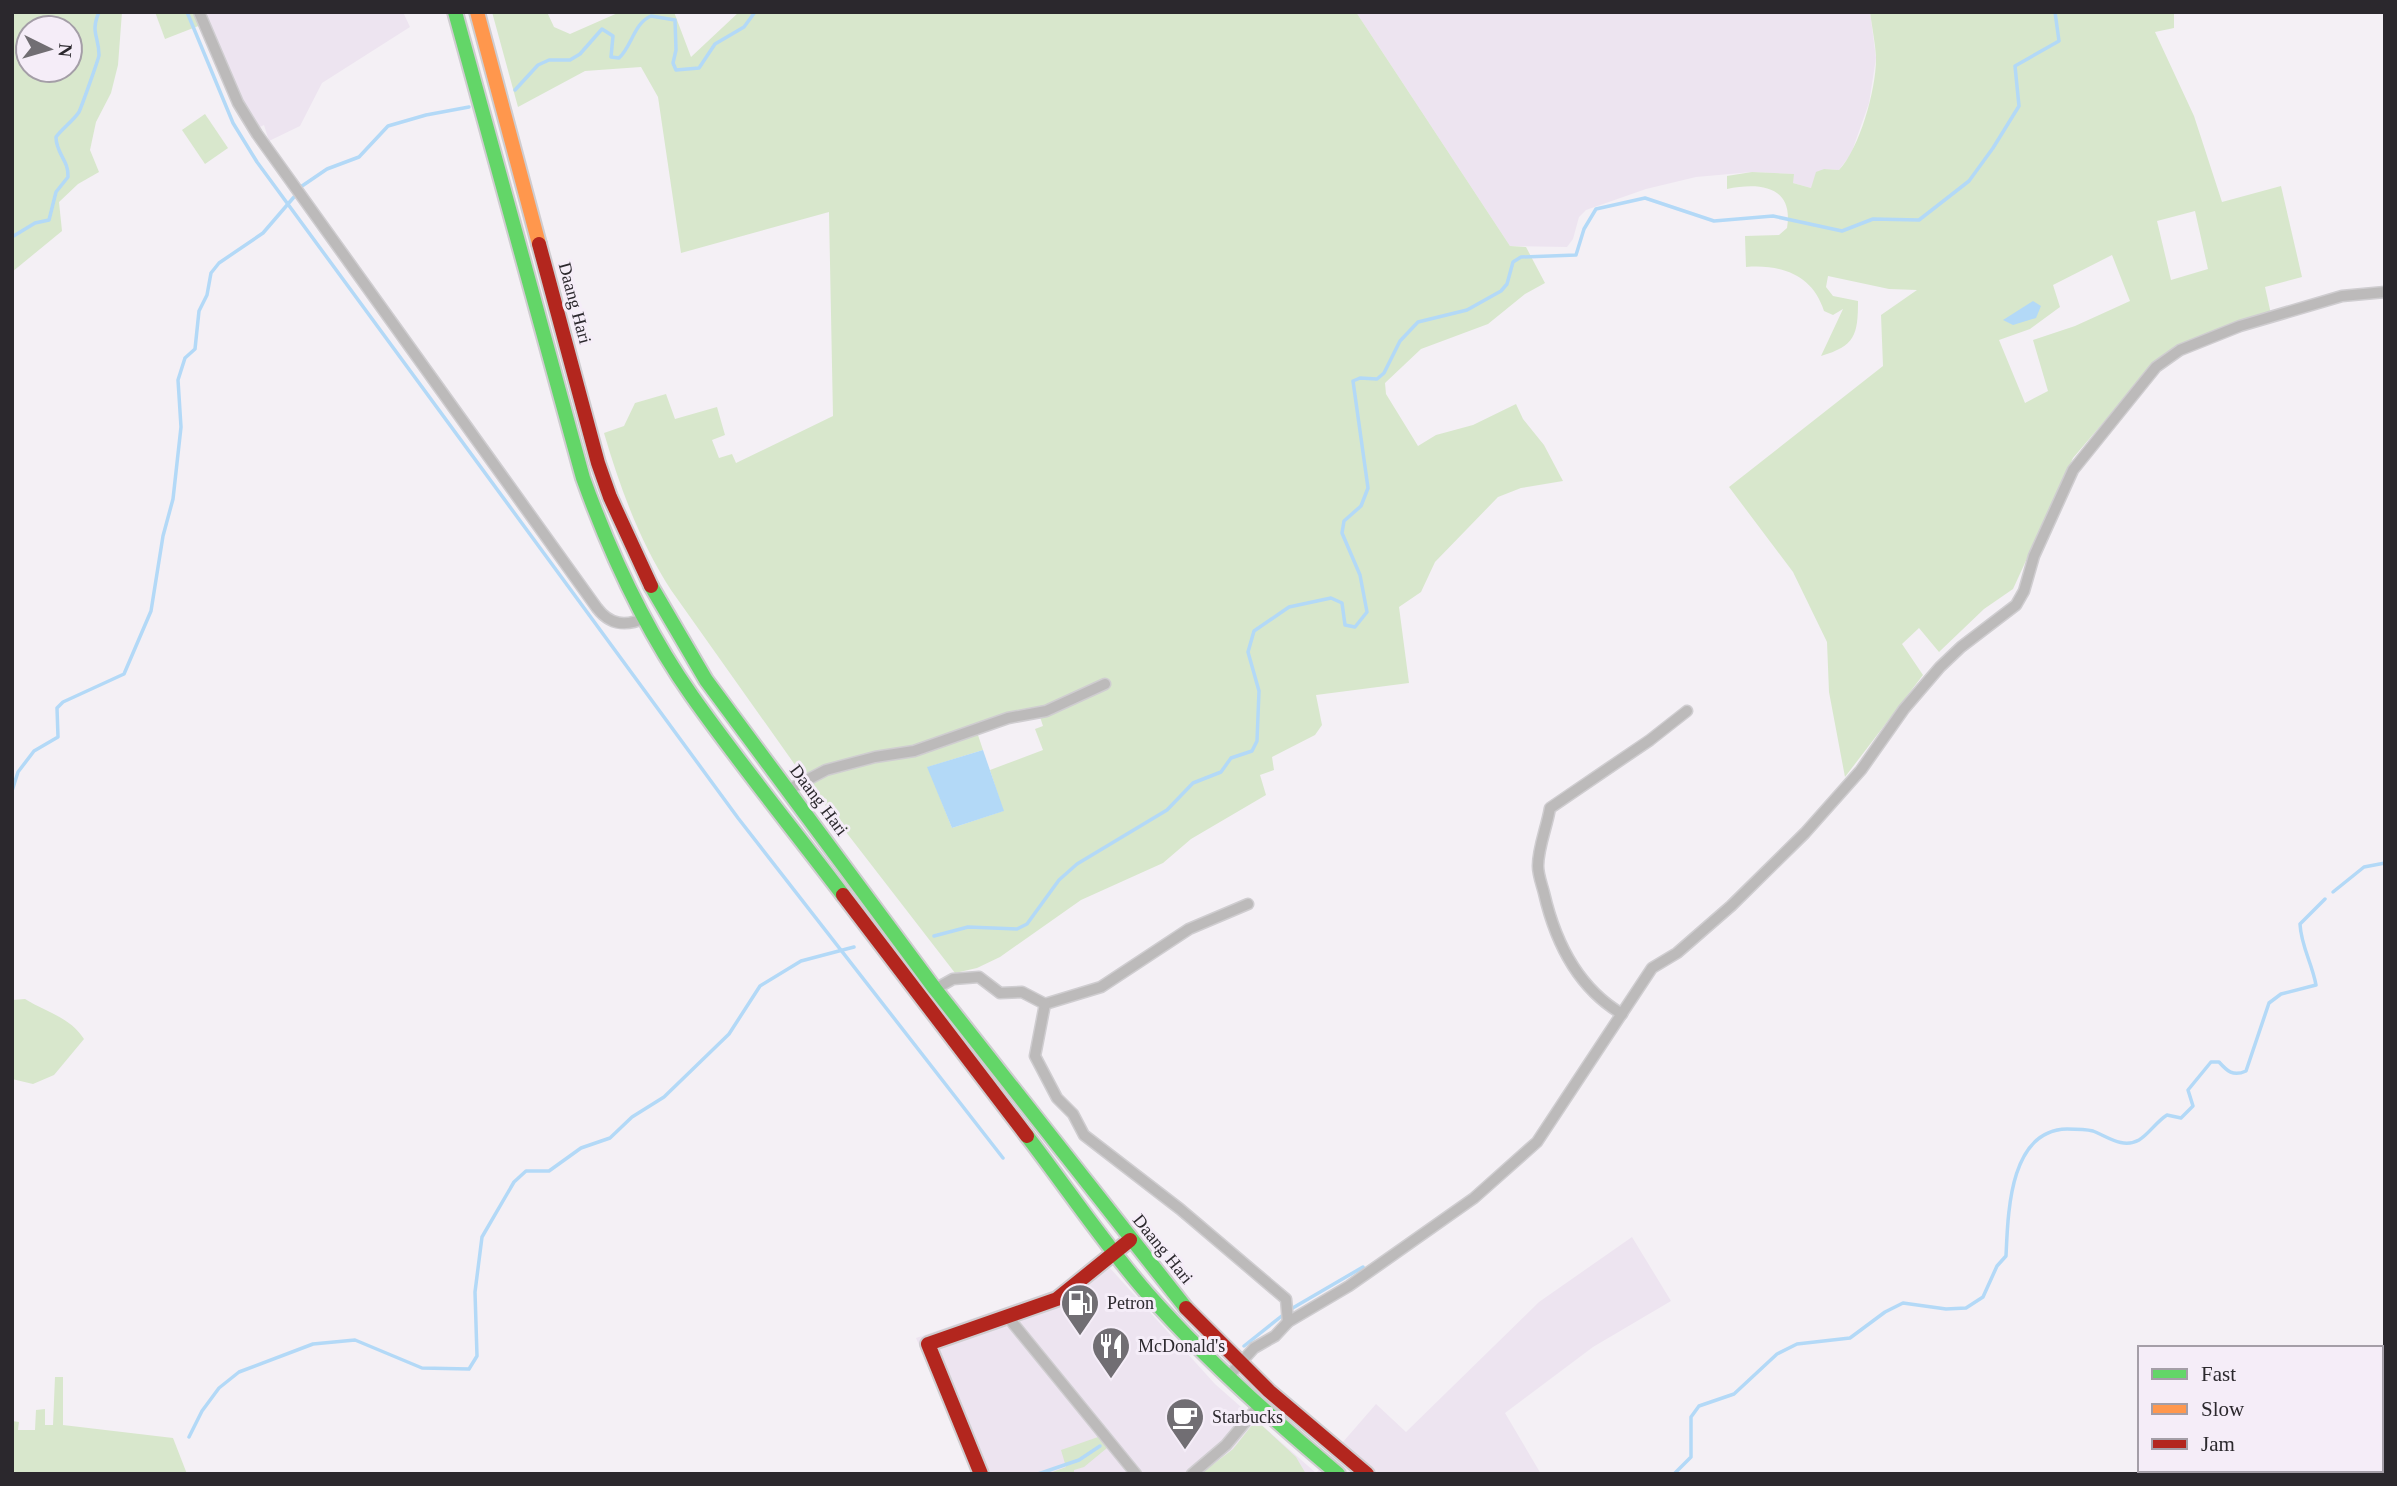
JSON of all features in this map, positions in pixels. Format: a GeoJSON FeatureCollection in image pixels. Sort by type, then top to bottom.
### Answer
{"type":"FeatureCollection","features":[{"type":"Feature","properties":{"kind":"main road"},"geometry":{"type":"LineString","coordinates":[[456,12],[583,478],[612,550],[645,618],[691,695],[1145,1291],[1227,1378],[1331,1471]]}},
{"type":"Feature","properties":{"kind":"main road","name":"Daang Hari"},"geometry":{"type":"LineString","coordinates":[[477,12],[577,387],[610,497],[662,609],[706,680],[935,989],[1130,1240],[1187,1309],[1240,1364],[1293,1413],[1367,1474]]}},
{"type":"Feature","properties":{"kind":"main road"},"geometry":{"type":"LineString","coordinates":[[981,1474],[927,1347],[932,1340],[1057,1299],[1130,1240]]}},
{"type":"Feature","properties":{"kind":"street"},"geometry":{"type":"LineString","coordinates":[[199,12],[238,103],[257,134],[605,619],[630,624],[645,618]]}},
{"type":"Feature","properties":{"kind":"street"},"geometry":{"type":"LineString","coordinates":[[1227,1378],[1288,1322],[1349,1286],[1474,1198],[1537,1142],[1652,968],[1677,953],[1731,906],[1805,833],[1861,770],[1904,709],[1940,667],[1961,647],[2016,605],[2024,591],[2034,556],[2073,470],[2156,367],[2180,350],[2240,326],[2342,296],[2385,292]]}},
{"type":"Feature","properties":{"kind":"street"},"geometry":{"type":"LineString","coordinates":[[788,790],[826,770],[876,757],[914,751],[1008,718],[1046,711],[1105,684]]}},
{"type":"Feature","properties":{"kind":"street"},"geometry":{"type":"LineString","coordinates":[[1622,1014],[1594,991],[1563,951],[1550,922],[1538,867],[1541,848],[1550,807],[1650,740],[1687,711]]}},
{"type":"Feature","properties":{"kind":"street"},"geometry":{"type":"LineString","coordinates":[[935,989],[953,979],[979,977],[1000,993],[1022,992],[1045,1004],[1101,986],[1189,929],[1248,904]]}},
{"type":"Feature","properties":{"kind":"street"},"geometry":{"type":"LineString","coordinates":[[1045,1004],[1035,1056],[1057,1098],[1073,1114],[1084,1135],[1180,1209],[1286,1299],[1288,1322]]}},
{"type":"Feature","properties":{"kind":"street"},"geometry":{"type":"LineString","coordinates":[[1007,1316],[1136,1474]]}},
{"type":"Feature","properties":{"kind":"street"},"geometry":{"type":"LineString","coordinates":[[1192,1474],[1226,1446],[1258,1407]]}},
{"type":"Feature","properties":{"kind":"shaded area"},"geometry":{"type":"Polygon","coordinates":[[[403,12],[410,27],[322,83],[300,126],[269,141],[264,125],[258,128],[247,110],[203,13],[403,12]]]}},
{"type":"Feature","properties":{"kind":"shaded area"},"geometry":{"type":"Polygon","coordinates":[[[1356,12],[1870,12],[1876,58],[1869,103],[1851,154],[1839,170],[1824,169],[1811,188],[1793,183],[1793,174],[1752,172],[1696,177],[1646,189],[1586,210],[1579,217],[1573,239],[1567,247],[1510,246],[1356,12]]]}},
{"type":"Feature","properties":{"kind":"shaded area"},"geometry":{"type":"Polygon","coordinates":[[[1632,1237],[1671,1301],[1593,1347],[1505,1413],[1541,1474],[974,1474],[916,1338],[1052,1291],[1100,1257],[1215,1384],[1316,1473],[1376,1404],[1406,1432],[1539,1302],[1632,1237]]]}},
{"type":"Feature","properties":{"kind":"green space"},"geometry":{"type":"Polygon","coordinates":[[[12,12],[122,12],[118,65],[111,93],[96,122],[90,150],[99,172],[78,184],[59,202],[62,231],[12,272],[12,12]]]}},
{"type":"Feature","properties":{"kind":"green space"},"geometry":{"type":"Polygon","coordinates":[[[155,12],[195,12],[201,25],[165,39],[155,12]]]}},
{"type":"Feature","properties":{"kind":"green space"},"geometry":{"type":"Polygon","coordinates":[[[492,12],[547,12],[554,27],[570,34],[620,12],[674,12],[691,57],[739,12],[1356,12],[1510,246],[1526,247],[1545,283],[1525,294],[1488,324],[1421,349],[1385,383],[1386,394],[1418,446],[1436,435],[1473,425],[1516,404],[1523,419],[1544,445],[1563,481],[1521,488],[1498,497],[1435,562],[1421,592],[1399,607],[1409,683],[1316,695],[1322,725],[1315,735],[1272,757],[1274,770],[1260,775],[1266,795],[1191,839],[1163,863],[1081,900],[1000,957],[977,968],[955,973],[805,779],[671,590],[632,514],[604,433],[624,426],[635,403],[666,394],[675,419],[717,407],[725,435],[712,440],[719,458],[732,454],[736,463],[833,416],[829,212],[681,253],[658,97],[641,67],[585,71],[518,107],[492,12]],[[1039,714],[977,732],[983,750],[928,767],[952,828],[1003,811],[990,770],[1043,750],[1035,729],[1043,726],[1039,714]]]}},
{"type":"Feature","properties":{"kind":"green space"},"geometry":{"type":"Polygon","coordinates":[[[1870,12],[2174,12],[2174,28],[2155,32],[2194,116],[2222,202],[2281,186],[2302,277],[2265,287],[2271,314],[2182,345],[2155,362],[2073,458],[2013,589],[1984,609],[1939,652],[1919,628],[1902,644],[1923,675],[1845,777],[1829,692],[1827,642],[1793,572],[1729,487],[1883,366],[1881,315],[1917,290],[1889,289],[1828,276],[1826,287],[1833,296],[1858,301],[1857,323],[1848,343],[1821,356],[1843,309],[1833,315],[1824,311],[1812,289],[1794,274],[1772,268],[1746,267],[1745,236],[1779,235],[1787,228],[1788,214],[1780,195],[1772,190],[1751,186],[1727,189],[1727,176],[1752,172],[1794,174],[1793,183],[1811,188],[1816,172],[1824,169],[1839,170],[1854,147],[1874,84],[1876,56],[1870,12]],[[2195,211],[2157,221],[2171,280],[2208,269],[2195,211]],[[2112,255],[2053,285],[2060,307],[2030,329],[1999,340],[2025,403],[2048,391],[2033,340],[2075,326],[2130,301],[2112,255]]]}},
{"type":"Feature","properties":{"kind":"green space"},"geometry":{"type":"Polygon","coordinates":[[[205,114],[228,148],[205,164],[182,130],[205,114]]]}},
{"type":"Feature","properties":{"kind":"green space"},"geometry":{"type":"Polygon","coordinates":[[[25,999],[65,1020],[84,1039],[54,1075],[33,1084],[12,1079],[12,1000],[25,999]]]}},
{"type":"Feature","properties":{"kind":"green space"},"geometry":{"type":"Polygon","coordinates":[[[55,1377],[63,1377],[63,1425],[173,1438],[187,1474],[12,1474],[12,1421],[19,1422],[18,1430],[35,1430],[36,1410],[45,1409],[45,1425],[53,1425],[55,1377]]]}},
{"type":"Feature","properties":{"kind":"green space"},"geometry":{"type":"Polygon","coordinates":[[[1256,1420],[1296,1457],[1306,1474],[1202,1473],[1233,1449],[1256,1420]]]}},
{"type":"Feature","properties":{"kind":"green space"},"geometry":{"type":"Polygon","coordinates":[[[1098,1437],[1107,1448],[1084,1467],[1074,1470],[1074,1474],[1047,1474],[1066,1467],[1061,1450],[1098,1437]]]}},
{"type":"Feature","properties":{"kind":"water"},"geometry":{"type":"Polygon","coordinates":[[[2033,301],[2041,306],[2036,318],[2013,325],[2003,320],[2033,301]]]}},
{"type":"Feature","properties":{"kind":"water"},"geometry":{"type":"Polygon","coordinates":[[[983,750],[1004,811],[952,828],[927,767],[983,750]]]}},
{"type":"Feature","properties":{"kind":"waterway"},"geometry":{"type":"LineString","coordinates":[[12,237],[35,223],[49,220],[56,192],[68,177],[67,166],[56,137],[79,112],[93,73],[99,55],[95,30],[99,12]]}},
{"type":"Feature","properties":{"kind":"waterway"},"geometry":{"type":"LineString","coordinates":[[187,12],[233,123],[257,162],[738,818],[1003,1158]]}},
{"type":"Feature","properties":{"kind":"waterway"},"geometry":{"type":"LineString","coordinates":[[515,90],[538,65],[549,60],[570,60],[580,54],[602,29],[613,36],[611,57],[619,58],[637,29],[651,16],[675,20],[676,50],[673,63],[676,70],[699,68],[715,44],[744,27],[755,12]]}},
{"type":"Feature","properties":{"kind":"waterway"},"geometry":{"type":"LineString","coordinates":[[934,936],[968,927],[1017,929],[1027,924],[1059,880],[1077,864],[1167,810],[1193,783],[1221,772],[1231,758],[1252,751],[1257,741],[1259,691],[1248,652],[1254,631],[1289,607],[1331,598],[1342,603],[1345,625],[1355,627],[1367,612],[1360,575],[1342,533],[1344,521],[1361,506],[1368,488],[1353,381],[1360,378],[1377,379],[1384,373],[1400,341],[1418,322],[1467,310],[1501,291],[1507,284],[1513,262],[1521,257],[1576,255],[1584,229],[1596,209],[1645,198],[1714,221],[1773,216],[1842,231],[1873,219],[1919,220],[1969,181],[1993,148],[2019,106],[2015,66],[2059,41],[2055,12]]}},
{"type":"Feature","properties":{"kind":"waterway"},"geometry":{"type":"LineString","coordinates":[[302,186],[327,169],[359,157],[388,126],[469,107]]}},
{"type":"Feature","properties":{"kind":"waterway"},"geometry":{"type":"LineString","coordinates":[[12,791],[18,772],[34,751],[58,737],[57,708],[63,702],[124,674],[151,611],[163,536],[173,499],[181,427],[178,380],[185,358],[195,349],[199,311],[207,295],[211,273],[219,263],[263,233],[294,197]]}},
{"type":"Feature","properties":{"kind":"waterway"},"geometry":{"type":"LineString","coordinates":[[2333,892],[2364,867],[2385,863]]}},
{"type":"Feature","properties":{"kind":"waterway"},"geometry":{"type":"LineString","coordinates":[[1674,1474],[1691,1457],[1691,1417],[1699,1406],[1734,1394],[1777,1354],[1797,1344],[1850,1338],[1885,1312],[1903,1303],[1946,1309],[1966,1308],[1983,1297],[1997,1266],[2006,1256],[2008,1219],[2015,1177],[2033,1143],[2048,1133],[2067,1129],[2093,1131],[2121,1143],[2139,1140],[2167,1115],[2181,1118],[2193,1106],[2188,1090],[2211,1062],[2219,1062],[2234,1073],[2246,1071],[2269,1003],[2281,994],[2316,985],[2302,940],[2300,924],[2325,899]]}},
{"type":"Feature","properties":{"kind":"waterway"},"geometry":{"type":"LineString","coordinates":[[189,1437],[202,1411],[219,1388],[239,1372],[313,1344],[355,1340],[422,1368],[469,1369],[477,1356],[475,1292],[482,1237],[514,1182],[526,1171],[549,1171],[581,1148],[610,1138],[632,1117],[664,1097],[729,1034],[760,986],[801,961],[854,947]]}},
{"type":"Feature","properties":{"kind":"waterway"},"geometry":{"type":"LineString","coordinates":[[1291,1309],[1363,1267]]}},
{"type":"Feature","properties":{"kind":"waterway"},"geometry":{"type":"LineString","coordinates":[[1244,1346],[1283,1315]]}},
{"type":"Feature","properties":{"kind":"waterway"},"geometry":{"type":"LineString","coordinates":[[1038,1474],[1079,1460],[1100,1446]]}},
{"type":"Feature","properties":{"kind":"traffic: fast"},"geometry":{"type":"LineString","coordinates":[[455,12],[583,478],[617,563],[659,645],[692,696],[843,895]]}},
{"type":"Feature","properties":{"kind":"traffic: fast"},"geometry":{"type":"LineString","coordinates":[[651,586],[706,680],[935,989],[1186,1308]]}},
{"type":"Feature","properties":{"kind":"traffic: fast"},"geometry":{"type":"LineString","coordinates":[[1027,1136],[1116,1255],[1169,1317],[1239,1387],[1338,1474]]}},
{"type":"Feature","properties":{"kind":"traffic: slow"},"geometry":{"type":"LineString","coordinates":[[477,12],[539,244]]}},
{"type":"Feature","properties":{"kind":"traffic: jam"},"geometry":{"type":"LineString","coordinates":[[539,244],[598,463],[610,497],[651,586]]}},
{"type":"Feature","properties":{"kind":"traffic: jam"},"geometry":{"type":"LineString","coordinates":[[843,895],[1027,1136]]}},
{"type":"Feature","properties":{"kind":"traffic: jam"},"geometry":{"type":"LineString","coordinates":[[981,1474],[928,1344],[1057,1299],[1130,1240]]}},
{"type":"Feature","properties":{"kind":"traffic: jam"},"geometry":{"type":"LineString","coordinates":[[1186,1308],[1269,1391],[1367,1474]]}},
{"type":"Feature","properties":{"kind":"place","name":"Petron"},"geometry":{"type":"Point","coordinates":[1080,1337]}},
{"type":"Feature","properties":{"kind":"place","name":"McDonald's"},"geometry":{"type":"Point","coordinates":[1111,1380]}},
{"type":"Feature","properties":{"kind":"place","name":"Starbucks"},"geometry":{"type":"Point","coordinates":[1185,1451]}}]}
